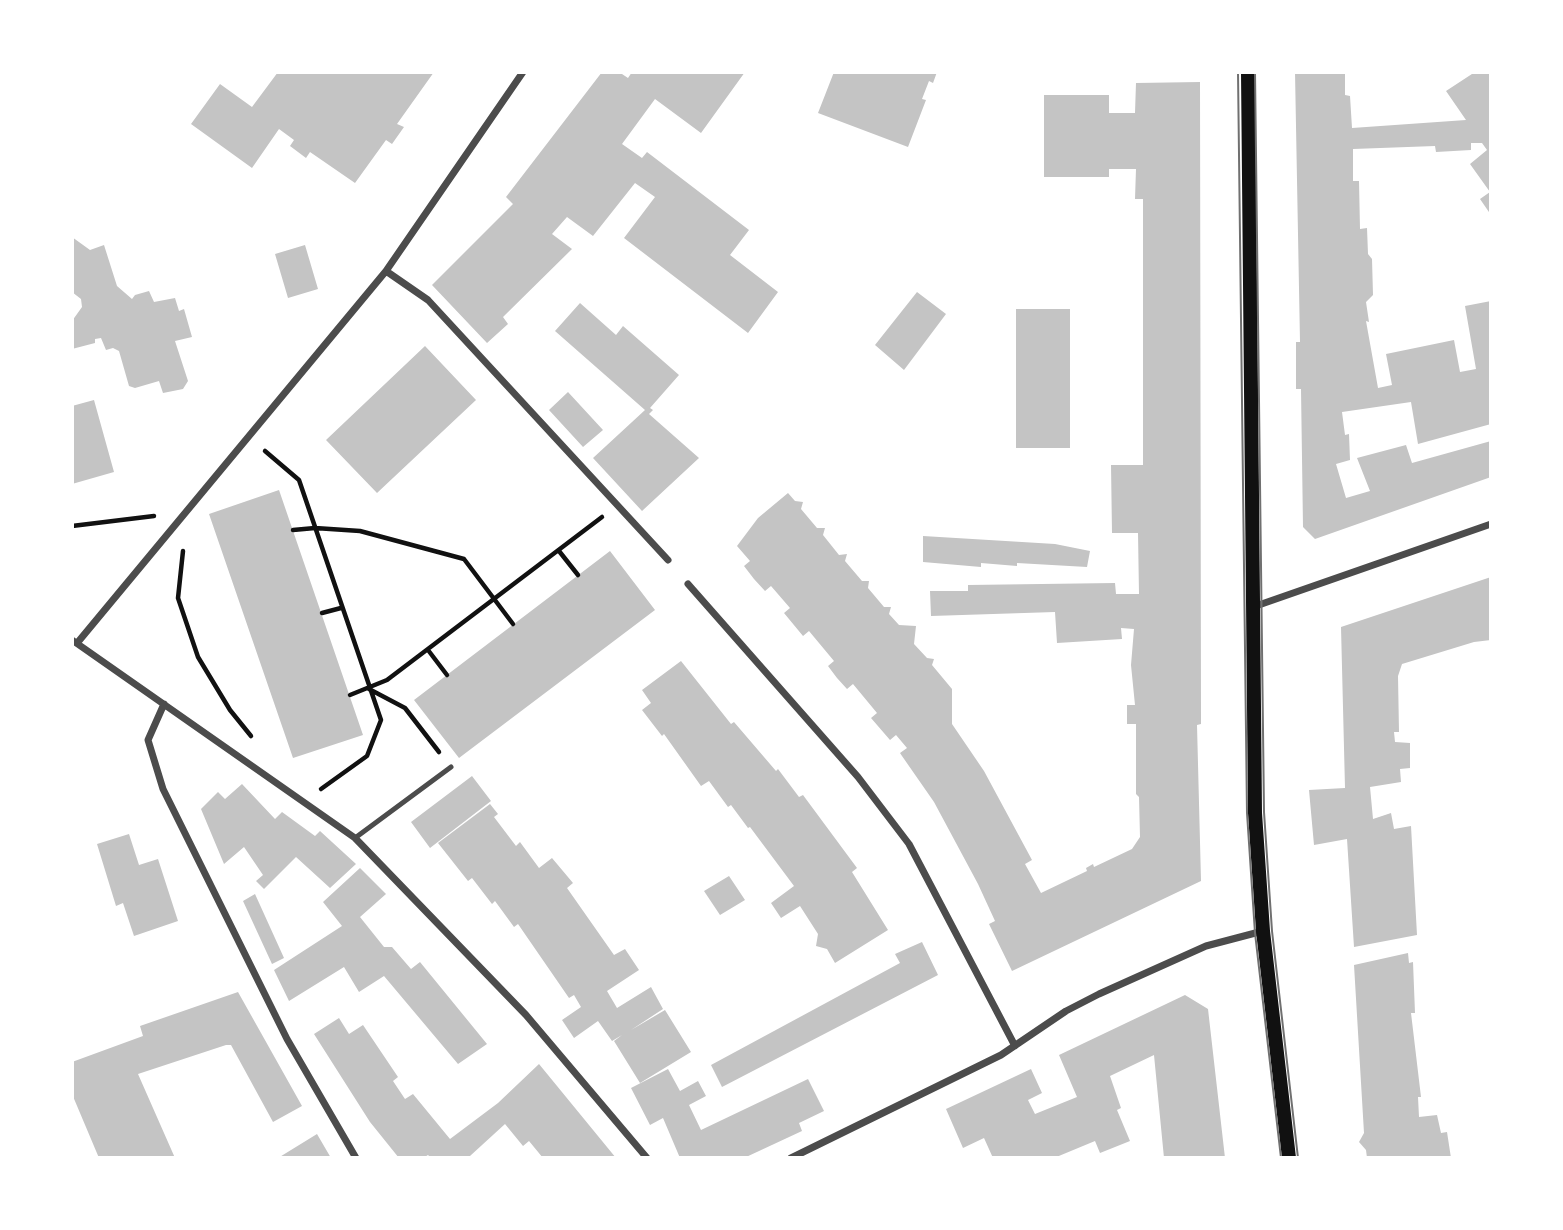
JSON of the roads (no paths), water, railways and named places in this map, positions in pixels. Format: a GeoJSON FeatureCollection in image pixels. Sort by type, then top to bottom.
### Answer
{"type":"FeatureCollection","features":[{"type":"Feature","properties":{"kind":"main road"},"geometry":{"type":"LineString","coordinates":[[1248,72],[1253,750],[1263,931],[1289,1158]]}},
{"type":"Feature","properties":{"kind":"street"},"geometry":{"type":"LineString","coordinates":[[523,72],[386,271],[75,641],[355,838],[527,1015],[647,1158]]}},
{"type":"Feature","properties":{"kind":"street"},"geometry":{"type":"LineString","coordinates":[[386,271],[428,300],[619,503],[668,561]]}},
{"type":"Feature","properties":{"kind":"street"},"geometry":{"type":"LineString","coordinates":[[1253,607],[1491,524]]}},
{"type":"Feature","properties":{"kind":"street"},"geometry":{"type":"LineString","coordinates":[[688,584],[858,777],[909,844],[1015,1046]]}},
{"type":"Feature","properties":{"kind":"street"},"geometry":{"type":"LineString","coordinates":[[164,704],[148,740],[163,789],[287,1039],[356,1158]]}},
{"type":"Feature","properties":{"kind":"street"},"geometry":{"type":"LineString","coordinates":[[791,1158],[1015,1046],[1066,1011],[1099,995],[1206,946],[1263,931]]}},
{"type":"Feature","properties":{"kind":"lane"},"geometry":{"type":"LineString","coordinates":[[355,838],[451,767]]}},
{"type":"Feature","properties":{"kind":"tram line"},"geometry":{"type":"LineString","coordinates":[[1238,72],[1247,813],[1255,933],[1281,1158]]}},
{"type":"Feature","properties":{"kind":"tram line"},"geometry":{"type":"LineString","coordinates":[[1255,72],[1264,812],[1272,931],[1298,1158]]}}]}
